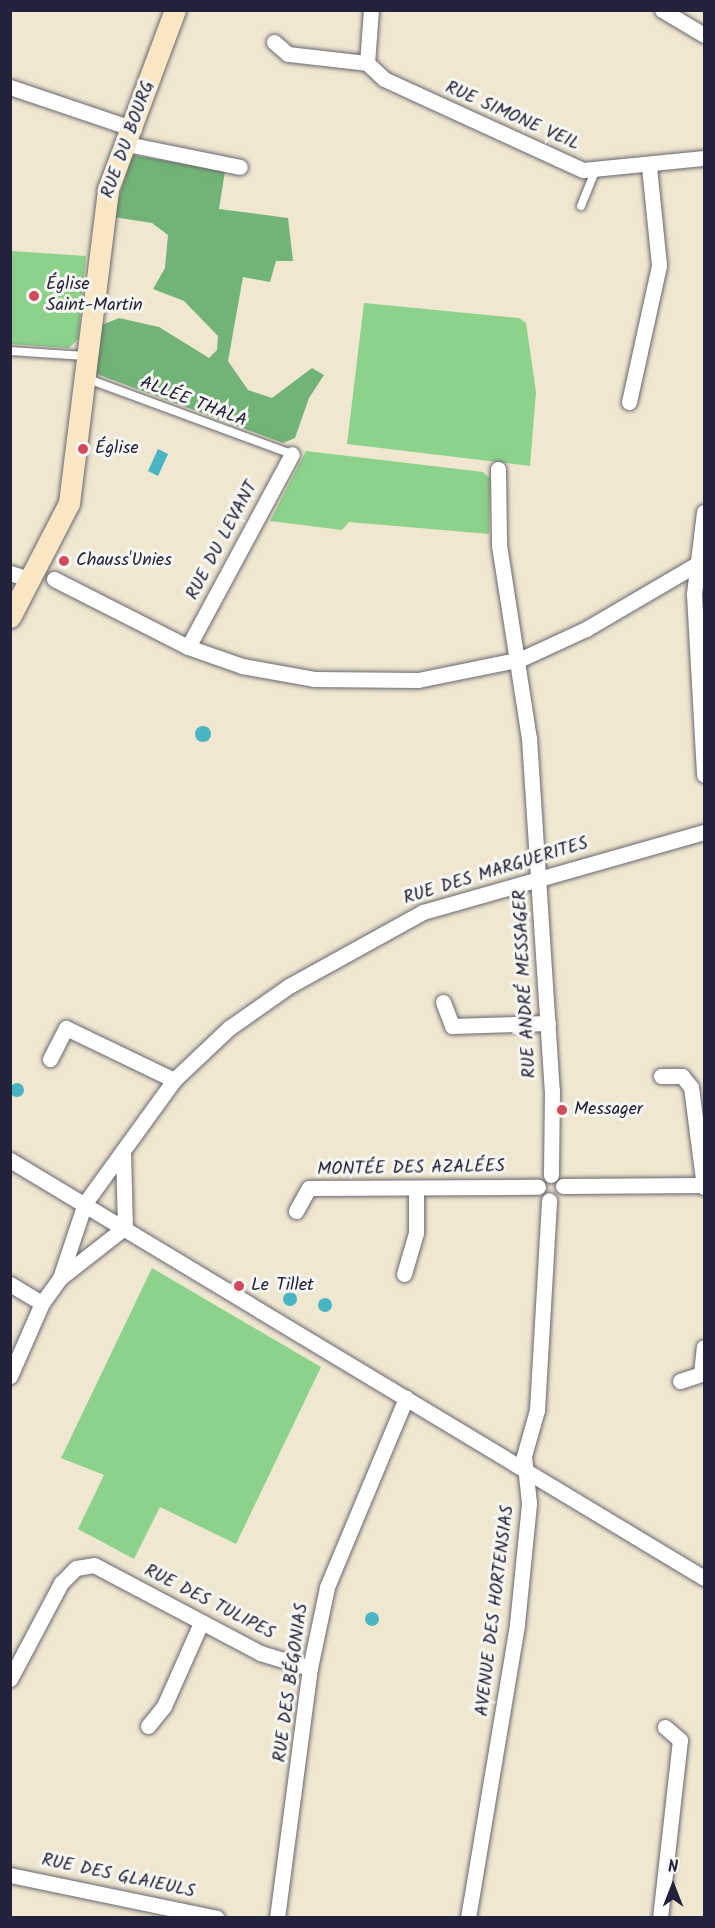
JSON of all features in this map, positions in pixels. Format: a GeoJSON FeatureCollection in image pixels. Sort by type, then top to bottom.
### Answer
{"type":"FeatureCollection","features":[{"type":"Feature","properties":{"kind":"street","name":"RUE DU BOURG"},"geometry":{"type":"LineString","coordinates":[[10,617],[20,576],[69,502],[108,189],[130,136],[175,10]]}},
{"type":"Feature","properties":{"kind":"street"},"geometry":{"type":"LineString","coordinates":[[274,42],[288,54],[368,63],[371,10]]}},
{"type":"Feature","properties":{"kind":"street"},"geometry":{"type":"LineString","coordinates":[[662,10],[705,35]]}},
{"type":"Feature","properties":{"kind":"street","name":"RUE SIMONE VEIL"},"geometry":{"type":"LineString","coordinates":[[368,63],[384,79],[422,98],[595,172],[649,167],[705,158]]}},
{"type":"Feature","properties":{"kind":"street"},"geometry":{"type":"LineString","coordinates":[[10,87],[130,136],[240,167]]}},
{"type":"Feature","properties":{"kind":"street"},"geometry":{"type":"LineString","coordinates":[[630,402],[660,265],[649,167]]}},
{"type":"Feature","properties":{"kind":"street","name":"RUE DU LEVANT"},"geometry":{"type":"LineString","coordinates":[[188,647],[292,454]]}},
{"type":"Feature","properties":{"kind":"street","name":"RUE ANDRÉ MESSAGER"},"geometry":{"type":"LineString","coordinates":[[498,469],[499,545],[521,659],[539,877],[557,1180]]}},
{"type":"Feature","properties":{"kind":"street"},"geometry":{"type":"LineString","coordinates":[[705,512],[702,561],[694,594],[705,774]]}},
{"type":"Feature","properties":{"kind":"street"},"geometry":{"type":"LineString","coordinates":[[54,579],[188,647],[270,674],[314,679],[418,680],[521,659],[586,629],[702,561]]}},
{"type":"Feature","properties":{"kind":"street"},"geometry":{"type":"LineString","coordinates":[[675,577],[694,594]]}},
{"type":"Feature","properties":{"kind":"street","name":"RUE DES MARGUERITES"},"geometry":{"type":"LineString","coordinates":[[60,1278],[85,1203],[174,1080],[229,1028],[388,927],[539,877],[705,832]]}},
{"type":"Feature","properties":{"kind":"street"},"geometry":{"type":"LineString","coordinates":[[442,1002],[452,1026],[548,1023]]}},
{"type":"Feature","properties":{"kind":"street"},"geometry":{"type":"LineString","coordinates":[[50,1059],[66,1028],[174,1080]]}},
{"type":"Feature","properties":{"kind":"street"},"geometry":{"type":"LineString","coordinates":[[557,1180],[559,1196],[549,1200],[538,1187],[557,1180],[704,1186],[691,1087],[682,1076],[661,1076]]}},
{"type":"Feature","properties":{"kind":"street"},"geometry":{"type":"LineString","coordinates":[[123,1152],[125,1227]]}},
{"type":"Feature","properties":{"kind":"street"},"geometry":{"type":"LineString","coordinates":[[10,1160],[125,1227],[525,1472],[705,1578]]}},
{"type":"Feature","properties":{"kind":"street","name":"MONTÉE DES AZALÉES"},"geometry":{"type":"LineString","coordinates":[[296,1211],[309,1188],[538,1187]]}},
{"type":"Feature","properties":{"kind":"street"},"geometry":{"type":"LineString","coordinates":[[404,1274],[416,1233],[416,1188]]}},
{"type":"Feature","properties":{"kind":"street","name":"AVENUE DES HORTENSIAS"},"geometry":{"type":"LineString","coordinates":[[468,1917],[517,1624],[529,1503],[525,1456],[537,1410],[549,1200]]}},
{"type":"Feature","properties":{"kind":"street"},"geometry":{"type":"LineString","coordinates":[[10,1376],[42,1303],[60,1278],[125,1227]]}},
{"type":"Feature","properties":{"kind":"street"},"geometry":{"type":"LineString","coordinates":[[10,1284],[42,1303]]}},
{"type":"Feature","properties":{"kind":"street"},"geometry":{"type":"LineString","coordinates":[[680,1380],[701,1374],[705,1347]]}},
{"type":"Feature","properties":{"kind":"street","name":"RUE DES BÉGONIAS"},"geometry":{"type":"LineString","coordinates":[[277,1917],[310,1668],[343,1539],[406,1398]]}},
{"type":"Feature","properties":{"kind":"street"},"geometry":{"type":"LineString","coordinates":[[506,1460],[525,1456]]}},
{"type":"Feature","properties":{"kind":"street","name":"RUE DES TULIPES"},"geometry":{"type":"LineString","coordinates":[[10,1679],[61,1583],[76,1568],[94,1565],[260,1653],[310,1668]]}},
{"type":"Feature","properties":{"kind":"street"},"geometry":{"type":"LineString","coordinates":[[148,1726],[164,1706],[201,1623]]}},
{"type":"Feature","properties":{"kind":"street"},"geometry":{"type":"LineString","coordinates":[[660,1917],[680,1740],[665,1727]]}},
{"type":"Feature","properties":{"kind":"street","name":"RUE DES GLAIEULS"},"geometry":{"type":"LineString","coordinates":[[10,1875],[217,1917]]}},
{"type":"Feature","properties":{"kind":"lane"},"geometry":{"type":"LineString","coordinates":[[581,206],[595,172]]}},
{"type":"Feature","properties":{"kind":"lane"},"geometry":{"type":"LineString","coordinates":[[10,351],[87,356]]}},
{"type":"Feature","properties":{"kind":"lane","name":"ALLÉE THALA"},"geometry":{"type":"LineString","coordinates":[[84,378],[292,454]]}},
{"type":"Feature","properties":{"kind":"green space"},"geometry":{"type":"Polygon","coordinates":[[[132,155],[225,171],[219,209],[288,218],[293,261],[276,261],[270,282],[243,277],[228,361],[248,390],[272,398],[312,368],[324,375],[309,398],[295,438],[283,443],[94,373],[97,327],[119,318],[159,327],[209,358],[217,350],[218,336],[184,301],[153,289],[165,268],[168,235],[152,223],[113,217],[132,155]]]}},
{"type":"Feature","properties":{"kind":"green space"},"geometry":{"type":"Polygon","coordinates":[[[11,251],[86,256],[78,339],[69,348],[11,344],[11,251]]]}},
{"type":"Feature","properties":{"kind":"green space"},"geometry":{"type":"Polygon","coordinates":[[[364,303],[519,318],[526,323],[536,392],[530,466],[347,444],[364,303]]]}},
{"type":"Feature","properties":{"kind":"green space"},"geometry":{"type":"Polygon","coordinates":[[[306,451],[483,472],[490,478],[489,534],[349,522],[342,530],[270,521],[306,451]]]}},
{"type":"Feature","properties":{"kind":"green space"},"geometry":{"type":"Polygon","coordinates":[[[152,1268],[321,1367],[236,1544],[160,1507],[134,1559],[78,1529],[104,1475],[61,1458],[152,1268]]]}},
{"type":"Feature","properties":{"kind":"water"},"geometry":{"type":"Polygon","coordinates":[[[158,449],[168,454],[158,476],[148,471],[158,449]]]}},
{"type":"Feature","properties":{"kind":"water"},"geometry":{"type":"Polygon","coordinates":[[[200,726],[206,726],[211,734],[209,740],[200,742],[195,737],[195,731],[200,726]]]}},
{"type":"Feature","properties":{"kind":"water"},"geometry":{"type":"Polygon","coordinates":[[[17,1083],[22,1085],[24,1090],[22,1095],[17,1097],[12,1095],[10,1090],[12,1085],[17,1083]]]}},
{"type":"Feature","properties":{"kind":"water"},"geometry":{"type":"Polygon","coordinates":[[[287,1292],[293,1292],[297,1299],[293,1306],[287,1306],[283,1302],[283,1296],[287,1292]]]}},
{"type":"Feature","properties":{"kind":"water"},"geometry":{"type":"Polygon","coordinates":[[[322,1298],[328,1298],[332,1305],[328,1312],[322,1312],[318,1308],[318,1302],[322,1298]]]}},
{"type":"Feature","properties":{"kind":"water"},"geometry":{"type":"Polygon","coordinates":[[[372,1612],[377,1614],[379,1619],[377,1624],[372,1626],[367,1624],[365,1619],[367,1614],[372,1612]]]}},
{"type":"Feature","properties":{"kind":"place","name":"Église Saint-Martin"},"geometry":{"type":"Point","coordinates":[34,296]}},
{"type":"Feature","properties":{"kind":"place","name":"Église"},"geometry":{"type":"Point","coordinates":[83,449]}},
{"type":"Feature","properties":{"kind":"place","name":"Chauss'Unies"},"geometry":{"type":"Point","coordinates":[64,561]}},
{"type":"Feature","properties":{"kind":"place","name":"Messager"},"geometry":{"type":"Point","coordinates":[562,1110]}},
{"type":"Feature","properties":{"kind":"place","name":"Le Tillet"},"geometry":{"type":"Point","coordinates":[239,1286]}}]}
